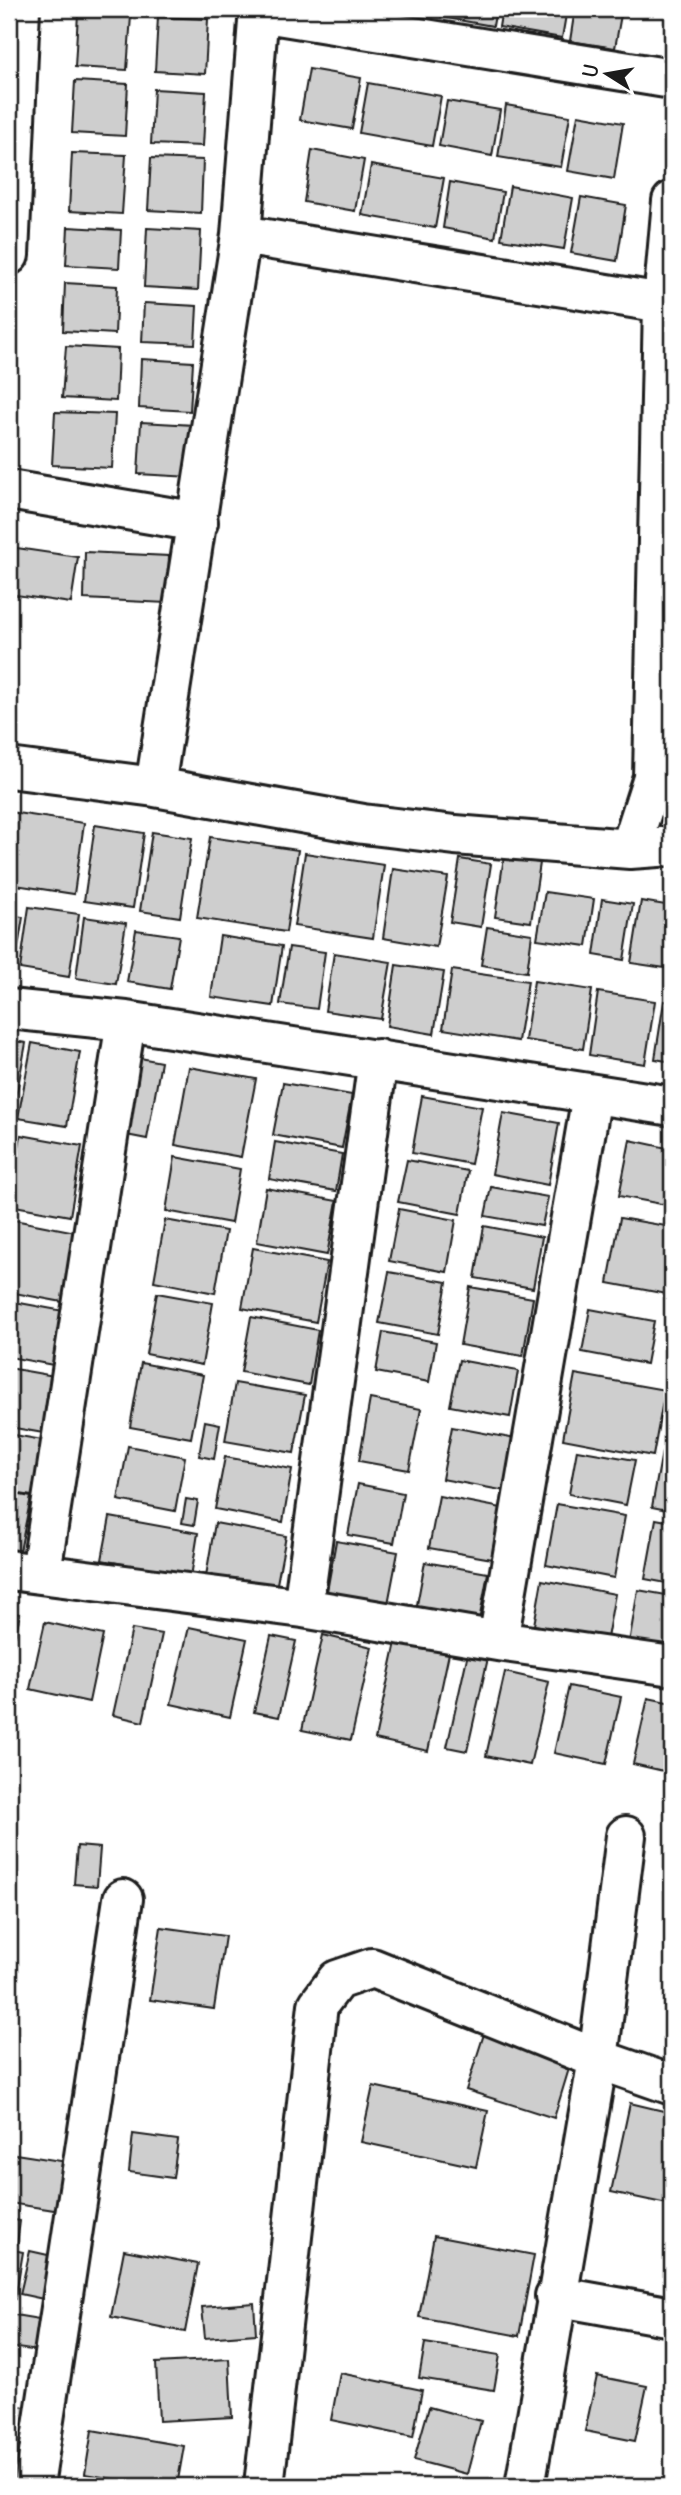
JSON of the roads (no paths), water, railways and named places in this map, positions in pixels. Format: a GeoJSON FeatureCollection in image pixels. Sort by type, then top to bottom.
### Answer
{"type":"FeatureCollection","features":[{"type":"Feature","properties":{"kind":"street"},"geometry":{"type":"LineString","coordinates":[[9,255],[20,9]]}},
{"type":"Feature","properties":{"kind":"street"},"geometry":{"type":"LineString","coordinates":[[155,787],[241,235],[259,10],[672,79]]}},
{"type":"Feature","properties":{"kind":"street"},"geometry":{"type":"LineString","coordinates":[[630,849],[653,777],[663,303],[672,201]]}},
{"type":"Feature","properties":{"kind":"street"},"geometry":{"type":"LineString","coordinates":[[241,235],[663,303]]}},
{"type":"Feature","properties":{"kind":"street"},"geometry":{"type":"LineString","coordinates":[[9,490],[198,522]]}},
{"type":"Feature","properties":{"kind":"street"},"geometry":{"type":"LineString","coordinates":[[9,768],[155,787],[363,824],[455,835],[630,849],[672,846]]}},
{"type":"Feature","properties":{"kind":"street"},"geometry":{"type":"LineString","coordinates":[[9,1009],[126,1021],[672,1106]]}},
{"type":"Feature","properties":{"kind":"street"},"geometry":{"type":"LineString","coordinates":[[126,1021],[25,1571],[303,1608],[498,1642],[672,1666]]}},
{"type":"Feature","properties":{"kind":"street"},"geometry":{"type":"LineString","coordinates":[[303,1608],[378,1059]]}},
{"type":"Feature","properties":{"kind":"street"},"geometry":{"type":"LineString","coordinates":[[498,1642],[592,1095]]}},
{"type":"Feature","properties":{"kind":"street"},"geometry":{"type":"LineString","coordinates":[[525,2486],[555,2296],[598,2059],[626,1836]]}},
{"type":"Feature","properties":{"kind":"street"},"geometry":{"type":"LineString","coordinates":[[34,2486],[123,1899]]}},
{"type":"Feature","properties":{"kind":"street"},"geometry":{"type":"LineString","coordinates":[[264,2486],[318,2005],[337,1980],[372,1968],[598,2059],[672,2085]]}},
{"type":"Feature","properties":{"kind":"street"},"geometry":{"type":"LineString","coordinates":[[555,2296],[672,2317]]}}]}
